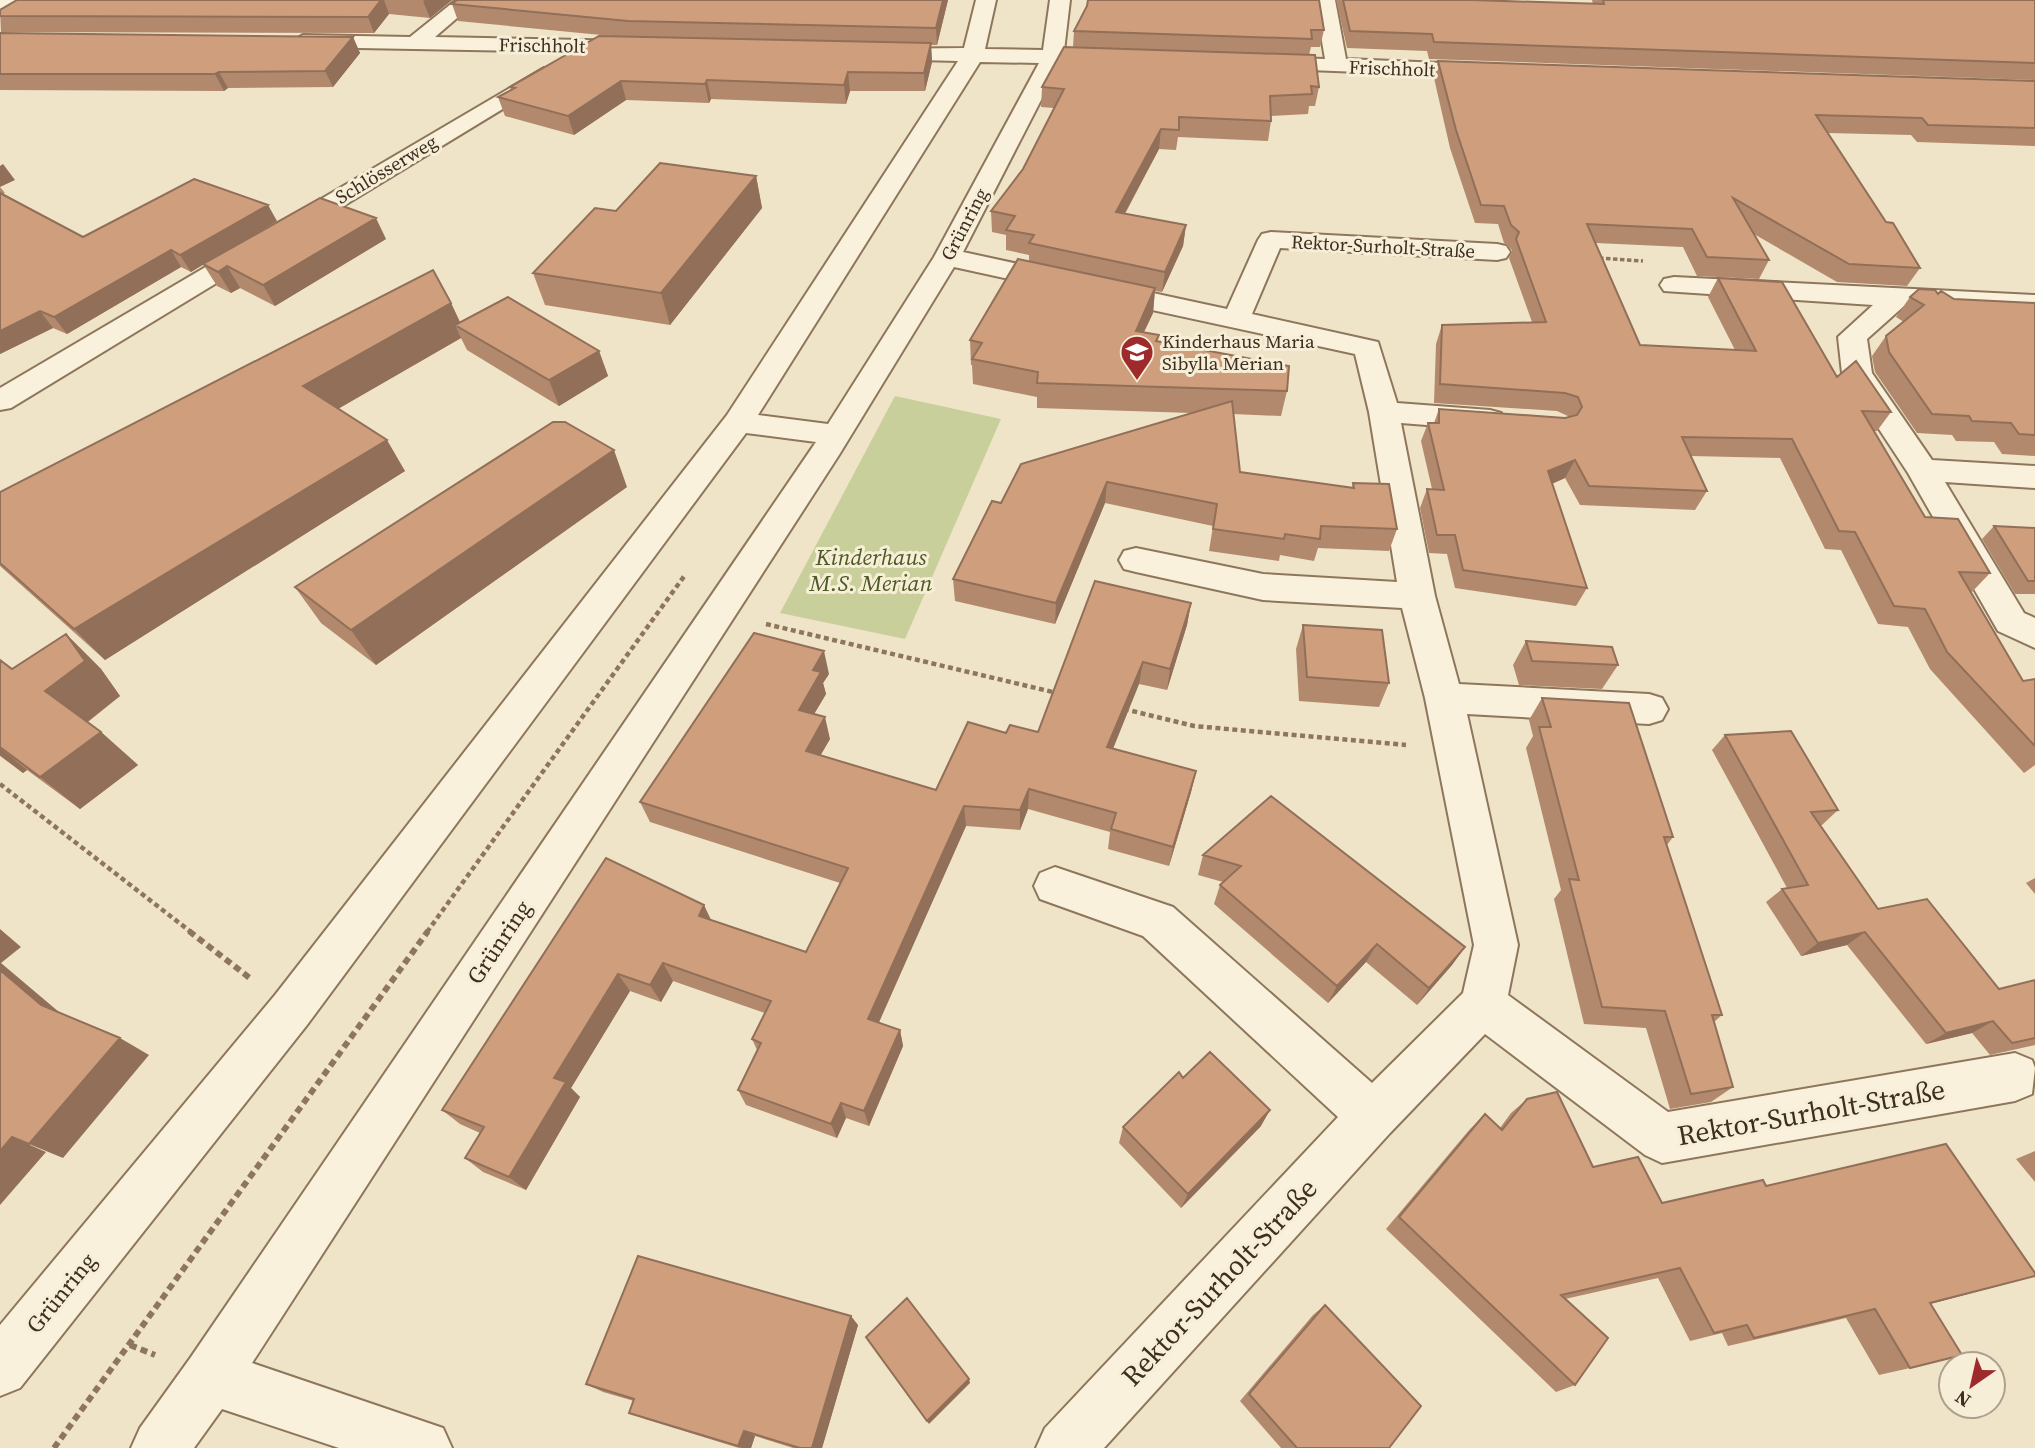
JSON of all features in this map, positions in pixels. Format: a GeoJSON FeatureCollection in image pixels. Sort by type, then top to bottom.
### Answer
{"type":"FeatureCollection","features":[{"type":"Feature","properties":{"kind":"street"},"geometry":{"type":"LineString","coordinates":[[0,8],[14,0]]}},
{"type":"Feature","properties":{"kind":"street"},"geometry":{"type":"LineString","coordinates":[[416,42],[468,0]]}},
{"type":"Feature","properties":{"kind":"street","name":"Grünring"},"geometry":{"type":"LineString","coordinates":[[0,1368],[291,1010],[738,422],[972,55],[986,0]]}},
{"type":"Feature","properties":{"kind":"street","name":"Grünring"},"geometry":{"type":"LineString","coordinates":[[160,1448],[211,1377],[836,435],[947,257],[1053,56],[1060,0]]}},
{"type":"Feature","properties":{"kind":"street","name":"Frischholt"},"geometry":{"type":"LineString","coordinates":[[1325,0],[1336,66]]}},
{"type":"Feature","properties":{"kind":"street","name":"Frischholt"},"geometry":{"type":"LineString","coordinates":[[278,41],[659,48]]}},
{"type":"Feature","properties":{"kind":"street","name":"Schlösserweg"},"geometry":{"type":"LineString","coordinates":[[0,401],[591,46]]}},
{"type":"Feature","properties":{"kind":"street"},"geometry":{"type":"LineString","coordinates":[[864,52],[1134,59]]}},
{"type":"Feature","properties":{"kind":"street","name":"Frischholt"},"geometry":{"type":"LineString","coordinates":[[1242,63],[1504,72]]}},
{"type":"Feature","properties":{"kind":"street","name":"Rektor-Surholt-Straße"},"geometry":{"type":"LineString","coordinates":[[1236,319],[1271,240],[1497,252]]}},
{"type":"Feature","properties":{"kind":"street"},"geometry":{"type":"LineString","coordinates":[[947,257],[1368,348],[1384,412],[1418,596],[1444,698],[1452,749],[1496,946],[1483,1003]]}},
{"type":"Feature","properties":{"kind":"street"},"geometry":{"type":"LineString","coordinates":[[1674,285],[2035,303]]}},
{"type":"Feature","properties":{"kind":"street"},"geometry":{"type":"LineString","coordinates":[[1896,298],[1852,337],[1857,373],[1922,470],[2011,622],[2035,635]]}},
{"type":"Feature","properties":{"kind":"street"},"geometry":{"type":"LineString","coordinates":[[1384,412],[1516,421]]}},
{"type":"Feature","properties":{"kind":"street"},"geometry":{"type":"LineString","coordinates":[[738,422],[836,435]]}},
{"type":"Feature","properties":{"kind":"street"},"geometry":{"type":"LineString","coordinates":[[1922,470],[2035,477]]}},
{"type":"Feature","properties":{"kind":"street"},"geometry":{"type":"LineString","coordinates":[[1136,560],[1263,587],[1418,596]]}},
{"type":"Feature","properties":{"kind":"street"},"geometry":{"type":"LineString","coordinates":[[1444,698],[1649,709]]}},
{"type":"Feature","properties":{"kind":"street"},"geometry":{"type":"LineString","coordinates":[[1055,886],[1158,921],[1373,1116]]}},
{"type":"Feature","properties":{"kind":"street","name":"Rektor-Surholt-Straße"},"geometry":{"type":"LineString","coordinates":[[1065,1448],[1373,1116],[1483,1003],[1662,1138],[2015,1077]]}},
{"type":"Feature","properties":{"kind":"street"},"geometry":{"type":"LineString","coordinates":[[211,1377],[423,1448]]}},
{"type":"Feature","properties":{"kind":"path"},"geometry":{"type":"LineString","coordinates":[[1594,257],[1643,260],[1674,285]]}},
{"type":"Feature","properties":{"kind":"path"},"geometry":{"type":"LineString","coordinates":[[717,613],[1059,694]]}},
{"type":"Feature","properties":{"kind":"path"},"geometry":{"type":"LineString","coordinates":[[1113,706],[1194,726],[1452,749]]}},
{"type":"Feature","properties":{"kind":"path"},"geometry":{"type":"LineString","coordinates":[[0,784],[291,1010],[352,1032]]}},
{"type":"Feature","properties":{"kind":"green space","name":"Kinderhaus M.S. Merian"},"geometry":{"type":"Polygon","coordinates":[[[895,396],[1001,419],[905,639],[780,613],[895,396]]]}},
{"type":"Feature","properties":{"kind":"building"},"geometry":{"type":"Polygon","coordinates":[[[17,0],[381,0],[368,17],[0,16],[0,10],[17,0]]]}},
{"type":"Feature","properties":{"kind":"building"},"geometry":{"type":"Polygon","coordinates":[[[457,0],[943,0],[936,28],[628,21],[452,4],[457,0]]]}},
{"type":"Feature","properties":{"kind":"building"},"geometry":{"type":"Polygon","coordinates":[[[1088,0],[1319,0],[1324,30],[1311,30],[1312,39],[1074,31],[1088,0]]]}},
{"type":"Feature","properties":{"kind":"building"},"geometry":{"type":"Polygon","coordinates":[[[1343,0],[1604,4],[1603,0],[2035,0],[2035,63],[1434,42],[1432,34],[1350,31],[1343,0]]]}},
{"type":"Feature","properties":{"kind":"building"},"geometry":{"type":"Polygon","coordinates":[[[0,33],[353,37],[325,71],[0,74],[0,33]]]}},
{"type":"Feature","properties":{"kind":"building"},"geometry":{"type":"Polygon","coordinates":[[[599,36],[931,43],[924,73],[848,72],[844,85],[707,80],[705,84],[621,81],[568,116],[498,97],[515,88],[510,87],[599,36]]]}},
{"type":"Feature","properties":{"kind":"building"},"geometry":{"type":"Polygon","coordinates":[[[1064,47],[1315,55],[1319,87],[1311,86],[1312,94],[1270,96],[1271,121],[1179,117],[1179,130],[1161,129],[1116,212],[1186,225],[1165,272],[1029,243],[1034,235],[1006,230],[1015,216],[991,211],[1023,169],[1064,89],[1042,87],[1064,47]]]}},
{"type":"Feature","properties":{"kind":"building"},"geometry":{"type":"Polygon","coordinates":[[[1438,61],[2035,81],[2035,128],[1928,125],[1922,118],[1816,115],[1886,222],[1893,223],[1920,268],[1849,264],[1733,198],[1769,260],[1707,257],[1692,229],[1587,224],[1640,345],[1756,351],[1718,278],[1782,282],[1837,377],[1856,361],[1891,412],[1862,411],[1925,517],[1958,519],[1990,573],[1959,572],[2023,681],[2035,679],[2035,746],[1947,652],[1925,609],[1894,606],[1855,532],[1839,531],[1792,439],[1682,437],[1707,491],[1589,486],[1575,460],[1548,471],[1587,588],[1463,570],[1455,535],[1437,535],[1427,489],[1444,490],[1428,423],[1439,423],[1439,409],[1565,418],[1577,415],[1582,407],[1578,397],[1565,393],[1440,384],[1442,325],[1546,322],[1516,239],[1519,232],[1511,225],[1504,206],[1481,205],[1456,130],[1438,61]]]}},
{"type":"Feature","properties":{"kind":"building"},"geometry":{"type":"Polygon","coordinates":[[[660,163],[756,176],[661,293],[533,273],[595,208],[616,211],[660,163]]]}},
{"type":"Feature","properties":{"kind":"building"},"geometry":{"type":"Polygon","coordinates":[[[194,179],[268,205],[180,255],[171,250],[54,317],[40,311],[0,331],[0,193],[83,237],[194,179]]]}},
{"type":"Feature","properties":{"kind":"building"},"geometry":{"type":"Polygon","coordinates":[[[320,198],[376,218],[263,285],[227,266],[218,272],[203,264],[320,198]]]}},
{"type":"Feature","properties":{"kind":"building"},"geometry":{"type":"Polygon","coordinates":[[[1018,259],[1155,288],[1136,331],[1159,335],[1156,341],[1289,366],[1287,391],[1037,383],[1038,372],[972,359],[982,343],[970,340],[1018,259]]]}},
{"type":"Feature","properties":{"kind":"building"},"geometry":{"type":"Polygon","coordinates":[[[433,270],[451,303],[303,386],[387,440],[74,629],[0,563],[0,492],[433,270]]]}},
{"type":"Feature","properties":{"kind":"building"},"geometry":{"type":"Polygon","coordinates":[[[1919,289],[1935,290],[1938,294],[1941,291],[1954,299],[2035,303],[2035,435],[2019,434],[2011,423],[1972,421],[1969,416],[1932,414],[1889,352],[1886,336],[1924,305],[1910,297],[1919,289]]]}},
{"type":"Feature","properties":{"kind":"building"},"geometry":{"type":"Polygon","coordinates":[[[508,297],[599,351],[549,380],[455,325],[508,297]]]}},
{"type":"Feature","properties":{"kind":"building"},"geometry":{"type":"Polygon","coordinates":[[[1232,401],[1240,472],[1354,488],[1353,483],[1389,484],[1397,529],[1321,526],[1320,539],[1285,534],[1284,539],[1213,529],[1217,504],[1107,482],[1056,603],[953,579],[992,501],[1001,503],[1021,464],[1232,401]]]}},
{"type":"Feature","properties":{"kind":"building"},"geometry":{"type":"Polygon","coordinates":[[[553,422],[565,422],[614,450],[351,630],[295,587],[553,422]]]}},
{"type":"Feature","properties":{"kind":"building"},"geometry":{"type":"Polygon","coordinates":[[[1994,526],[2035,528],[2035,581],[2028,581],[1994,526]]]}},
{"type":"Feature","properties":{"kind":"building"},"geometry":{"type":"Polygon","coordinates":[[[1095,581],[1191,603],[1170,669],[1143,662],[1107,747],[1196,771],[1173,847],[1111,829],[1116,813],[1029,789],[1020,810],[964,806],[868,1019],[900,1030],[864,1111],[841,1103],[831,1124],[738,1090],[761,1043],[752,1039],[771,1001],[663,963],[650,985],[618,974],[554,1078],[566,1082],[509,1177],[465,1158],[484,1127],[442,1110],[606,858],[704,905],[699,916],[806,952],[848,868],[640,802],[754,633],[824,651],[813,670],[821,672],[799,710],[825,717],[806,751],[936,790],[968,722],[1006,733],[1010,725],[1038,732],[1095,581]]]}},
{"type":"Feature","properties":{"kind":"building"},"geometry":{"type":"Polygon","coordinates":[[[1303,625],[1382,630],[1389,683],[1307,677],[1303,625]]]}},
{"type":"Feature","properties":{"kind":"building"},"geometry":{"type":"Polygon","coordinates":[[[66,634],[85,661],[45,691],[101,732],[40,777],[0,747],[0,660],[12,669],[66,634]]]}},
{"type":"Feature","properties":{"kind":"building"},"geometry":{"type":"Polygon","coordinates":[[[1526,641],[1612,647],[1618,665],[1532,661],[1526,641]]]}},
{"type":"Feature","properties":{"kind":"building"},"geometry":{"type":"Polygon","coordinates":[[[1542,698],[1629,703],[1673,837],[1664,837],[1722,1015],[1712,1015],[1733,1087],[1691,1094],[1665,1011],[1602,1007],[1569,879],[1579,880],[1539,727],[1551,727],[1542,698]]]}},
{"type":"Feature","properties":{"kind":"building"},"geometry":{"type":"Polygon","coordinates":[[[1791,731],[1838,810],[1811,812],[1878,909],[1927,899],[1999,989],[2035,980],[2035,1038],[2012,1043],[1993,1021],[1946,1033],[1865,932],[1818,943],[1782,889],[1808,885],[1725,735],[1791,731]]]}},
{"type":"Feature","properties":{"kind":"building"},"geometry":{"type":"Polygon","coordinates":[[[1271,796],[1465,947],[1429,988],[1377,944],[1337,986],[1220,885],[1241,866],[1203,855],[1271,796]]]}},
{"type":"Feature","properties":{"kind":"building"},"geometry":{"type":"Polygon","coordinates":[[[0,970],[41,1005],[120,1038],[29,1144],[12,1137],[0,1151],[0,970]]]}},
{"type":"Feature","properties":{"kind":"building"},"geometry":{"type":"Polygon","coordinates":[[[1210,1052],[1270,1110],[1188,1194],[1123,1127],[1179,1072],[1183,1078],[1210,1052]]]}},
{"type":"Feature","properties":{"kind":"building"},"geometry":{"type":"Polygon","coordinates":[[[1557,1092],[1593,1167],[1638,1157],[1662,1203],[1763,1180],[1766,1186],[1946,1144],[2035,1276],[1930,1303],[1959,1350],[1937,1350],[1937,1361],[1910,1368],[1875,1309],[1754,1338],[1747,1325],[1714,1333],[1680,1268],[1561,1295],[1608,1338],[1575,1385],[1399,1217],[1485,1114],[1502,1130],[1527,1099],[1557,1092]]]}},
{"type":"Feature","properties":{"kind":"building"},"geometry":{"type":"Polygon","coordinates":[[[638,1256],[851,1316],[812,1448],[800,1448],[744,1431],[738,1446],[629,1413],[634,1399],[586,1384],[638,1256]]]}},
{"type":"Feature","properties":{"kind":"building"},"geometry":{"type":"Polygon","coordinates":[[[907,1298],[969,1379],[927,1421],[866,1337],[907,1298]]]}},
{"type":"Feature","properties":{"kind":"building"},"geometry":{"type":"Polygon","coordinates":[[[1325,1305],[1421,1406],[1389,1448],[1297,1448],[1249,1394],[1325,1305]]]}},
{"type":"Feature","properties":{"kind":"place","name":"Kinderhaus Maria Sibylla Merian"},"geometry":{"type":"Point","coordinates":[1137,382]}}]}
